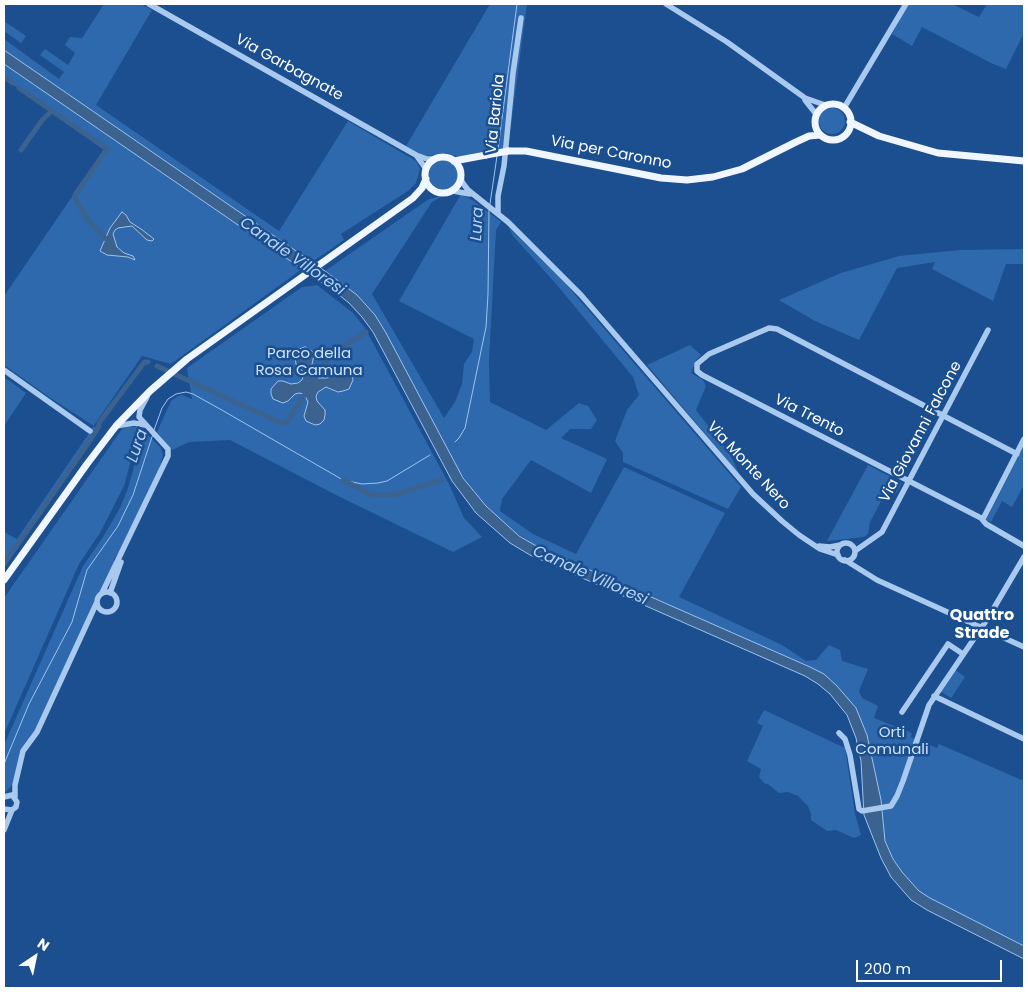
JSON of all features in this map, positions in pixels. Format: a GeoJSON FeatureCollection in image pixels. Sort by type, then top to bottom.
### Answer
{"type":"FeatureCollection","features":[{"type":"Feature","properties":{"kind":"main road"},"geometry":{"type":"LineString","coordinates":[[796,142],[808,132],[815,118],[825,105],[835,104],[844,108],[849,114],[850,122],[847,133]]}},
{"type":"Feature","properties":{"kind":"main road"},"geometry":{"type":"LineString","coordinates":[[815,118],[816,129],[820,135],[828,139],[838,139],[847,133],[859,132],[938,153],[1024,162]]}},
{"type":"Feature","properties":{"kind":"main road"},"geometry":{"type":"LineString","coordinates":[[850,122],[879,136]]}},
{"type":"Feature","properties":{"kind":"main road"},"geometry":{"type":"LineString","coordinates":[[796,142],[809,136],[820,135]]}},
{"type":"Feature","properties":{"kind":"main road","name":"Via per Caronno"},"geometry":{"type":"LineString","coordinates":[[483,156],[526,151],[667,179],[699,179],[742,169],[796,142]]}},
{"type":"Feature","properties":{"kind":"main road"},"geometry":{"type":"LineString","coordinates":[[454,161],[483,156]]}},
{"type":"Feature","properties":{"kind":"main road"},"geometry":{"type":"LineString","coordinates":[[426,179],[431,188],[436,191],[447,193],[452,191],[459,185],[461,176],[468,164],[483,156]]}},
{"type":"Feature","properties":{"kind":"main road"},"geometry":{"type":"LineString","coordinates":[[4,580],[77,476],[116,426],[150,391],[187,359],[413,198],[422,188],[426,179],[426,169],[435,159],[445,157],[454,161],[460,168],[461,176]]}},
{"type":"Feature","properties":{"kind":"main road"},"geometry":{"type":"LineString","coordinates":[[413,198],[436,191]]}},
{"type":"Feature","properties":{"kind":"street","name":"Via Garbagnate"},"geometry":{"type":"LineString","coordinates":[[149,4],[416,155],[427,159],[435,159]]}},
{"type":"Feature","properties":{"kind":"street"},"geometry":{"type":"LineString","coordinates":[[666,4],[727,42],[796,92],[810,100],[825,105]]}},
{"type":"Feature","properties":{"kind":"street"},"geometry":{"type":"LineString","coordinates":[[844,108],[906,4]]}},
{"type":"Feature","properties":{"kind":"street","name":"Via Bariola"},"geometry":{"type":"LineString","coordinates":[[498,214],[498,196],[504,166],[513,73],[521,18]]}},
{"type":"Feature","properties":{"kind":"street"},"geometry":{"type":"LineString","coordinates":[[796,92],[810,106],[815,118]]}},
{"type":"Feature","properties":{"kind":"street","name":"Via Garbagnate"},"geometry":{"type":"LineString","coordinates":[[416,155],[426,169]]}},
{"type":"Feature","properties":{"kind":"street"},"geometry":{"type":"LineString","coordinates":[[461,176],[464,187],[474,196]]}},
{"type":"Feature","properties":{"kind":"street"},"geometry":{"type":"LineString","coordinates":[[452,191],[462,191],[474,196],[498,214]]}},
{"type":"Feature","properties":{"kind":"street","name":"Via Monte Nero"},"geometry":{"type":"LineString","coordinates":[[498,214],[544,256],[581,295],[753,494],[782,521],[815,545],[825,551],[838,555]]}},
{"type":"Feature","properties":{"kind":"street","name":"Via Trento"},"geometry":{"type":"LineString","coordinates":[[943,416],[777,329],[769,328],[709,354],[699,361],[696,368],[702,375],[981,518],[986,524],[1024,546]]}},
{"type":"Feature","properties":{"kind":"street","name":"Via Giovanni Falcone"},"geometry":{"type":"LineString","coordinates":[[855,553],[882,532],[988,330]]}},
{"type":"Feature","properties":{"kind":"street"},"geometry":{"type":"LineString","coordinates":[[4,370],[90,431]]}},
{"type":"Feature","properties":{"kind":"street"},"geometry":{"type":"LineString","coordinates":[[4,829],[7,809],[17,804],[15,785],[23,751],[37,732],[98,597],[102,593],[130,537],[168,456],[168,449],[139,417],[140,410],[150,391]]}},
{"type":"Feature","properties":{"kind":"street"},"geometry":{"type":"LineString","coordinates":[[943,416],[1017,454]]}},
{"type":"Feature","properties":{"kind":"street"},"geometry":{"type":"LineString","coordinates":[[116,426],[134,423],[145,425]]}},
{"type":"Feature","properties":{"kind":"street"},"geometry":{"type":"LineString","coordinates":[[981,518],[984,517],[1024,439]]}},
{"type":"Feature","properties":{"kind":"street"},"geometry":{"type":"LineString","coordinates":[[110,592],[130,537]]}},
{"type":"Feature","properties":{"kind":"street"},"geometry":{"type":"LineString","coordinates":[[815,545],[826,547],[871,541]]}},
{"type":"Feature","properties":{"kind":"street"},"geometry":{"type":"LineString","coordinates":[[850,544],[854,547],[856,561],[865,573]]}},
{"type":"Feature","properties":{"kind":"street"},"geometry":{"type":"LineString","coordinates":[[840,546],[838,555],[865,573],[1024,647]]}},
{"type":"Feature","properties":{"kind":"street"},"geometry":{"type":"LineString","coordinates":[[845,560],[851,559],[855,553]]}},
{"type":"Feature","properties":{"kind":"street"},"geometry":{"type":"LineString","coordinates":[[839,732],[845,739],[854,777],[858,808],[862,811],[887,807],[893,804],[925,714],[934,696],[982,627],[1024,557]]}},
{"type":"Feature","properties":{"kind":"street"},"geometry":{"type":"LineString","coordinates":[[102,593],[110,592]]}},
{"type":"Feature","properties":{"kind":"street"},"geometry":{"type":"LineString","coordinates":[[93,611],[100,609],[108,611],[115,606],[116,599],[110,592]]}},
{"type":"Feature","properties":{"kind":"street"},"geometry":{"type":"LineString","coordinates":[[97,602],[100,609]]}},
{"type":"Feature","properties":{"kind":"street"},"geometry":{"type":"LineString","coordinates":[[902,712],[948,644],[963,654]]}},
{"type":"Feature","properties":{"kind":"street"},"geometry":{"type":"LineString","coordinates":[[934,696],[1024,739]]}},
{"type":"Feature","properties":{"kind":"street"},"geometry":{"type":"LineString","coordinates":[[5,796],[15,785]]}},
{"type":"Feature","properties":{"kind":"street"},"geometry":{"type":"LineString","coordinates":[[5,796],[15,797]]}},
{"type":"Feature","properties":{"kind":"green space"},"geometry":{"type":"Polygon","coordinates":[[[104,4],[141,4],[152,10],[96,105],[279,231],[348,121],[416,161],[420,169],[416,183],[408,191],[341,234],[344,240],[312,262],[4,50],[4,39],[59,79],[64,72],[40,55],[45,49],[68,65],[75,53],[65,45],[70,37],[82,38],[104,4]]]}},
{"type":"Feature","properties":{"kind":"green space"},"geometry":{"type":"Polygon","coordinates":[[[490,4],[527,4],[508,147],[460,157],[445,153],[427,156],[417,153],[406,146],[490,4]]]}},
{"type":"Feature","properties":{"kind":"green space"},"geometry":{"type":"Polygon","coordinates":[[[909,4],[952,4],[979,17],[987,4],[1024,4],[1024,33],[1006,69],[922,27],[912,46],[892,34],[909,4]]]}},
{"type":"Feature","properties":{"kind":"green space"},"geometry":{"type":"Polygon","coordinates":[[[4,21],[26,36],[21,43],[4,31],[4,21]]]}},
{"type":"Feature","properties":{"kind":"green space"},"geometry":{"type":"Polygon","coordinates":[[[4,64],[302,269],[171,364],[142,356],[94,425],[96,430],[4,562],[4,532],[17,539],[94,426],[4,365],[4,296],[104,150],[4,78],[4,64]]]}},
{"type":"Feature","properties":{"kind":"green space"},"geometry":{"type":"Polygon","coordinates":[[[832,108],[841,112],[845,121],[841,130],[832,134],[823,130],[819,121],[823,112],[832,108]]]}},
{"type":"Feature","properties":{"kind":"green space"},"geometry":{"type":"Polygon","coordinates":[[[444,160],[454,165],[459,175],[454,185],[444,190],[434,185],[429,175],[434,165],[444,160]]]}},
{"type":"Feature","properties":{"kind":"green space","name":"Orti Comunali"},"geometry":{"type":"Polygon","coordinates":[[[461,194],[474,201],[501,222],[496,230],[489,361],[490,402],[546,430],[579,403],[588,406],[597,420],[591,429],[570,429],[561,438],[607,459],[591,493],[531,460],[502,499],[500,511],[533,534],[576,554],[624,467],[725,513],[679,597],[782,645],[806,661],[816,660],[829,645],[840,650],[842,661],[868,669],[859,691],[862,698],[878,706],[874,718],[912,733],[911,737],[937,748],[939,744],[1024,781],[1024,946],[930,898],[919,891],[902,872],[893,859],[885,841],[881,800],[867,735],[810,667],[540,548],[511,530],[486,506],[471,488],[457,468],[381,324],[364,302],[325,271],[429,199],[442,196],[432,202],[372,294],[444,418],[455,402],[462,384],[464,364],[472,352],[474,339],[399,301],[461,194]]]}},
{"type":"Feature","properties":{"kind":"green space"},"geometry":{"type":"Polygon","coordinates":[[[509,228],[564,282],[741,487],[728,509],[623,462],[623,453],[615,441],[627,410],[639,395],[633,377],[557,285],[513,236],[509,228]]]}},
{"type":"Feature","properties":{"kind":"green space"},"geometry":{"type":"Polygon","coordinates":[[[1024,249],[1024,264],[1006,264],[993,301],[932,269],[935,262],[897,268],[859,340],[815,321],[779,300],[841,273],[899,256],[960,250],[1024,249]]]}},
{"type":"Feature","properties":{"kind":"green space","name":"Parco della Rosa Camuna"},"geometry":{"type":"Polygon","coordinates":[[[317,285],[353,313],[365,328],[449,484],[464,518],[482,537],[453,552],[336,495],[230,440],[189,442],[172,450],[157,432],[171,401],[182,395],[192,399],[187,368],[302,287],[317,285]]]}},
{"type":"Feature","properties":{"kind":"green space"},"geometry":{"type":"Polygon","coordinates":[[[690,345],[701,355],[696,360],[691,373],[703,380],[706,386],[696,410],[730,454],[739,474],[647,365],[690,345]]]}},
{"type":"Feature","properties":{"kind":"green space"},"geometry":{"type":"Polygon","coordinates":[[[4,377],[26,393],[4,426],[4,377]]]}},
{"type":"Feature","properties":{"kind":"green space"},"geometry":{"type":"Polygon","coordinates":[[[140,427],[124,486],[100,533],[79,564],[4,734],[4,598],[122,429],[140,427]]]}},
{"type":"Feature","properties":{"kind":"green space"},"geometry":{"type":"Polygon","coordinates":[[[144,431],[160,447],[163,454],[159,471],[126,543],[114,559],[114,564],[36,731],[25,745],[13,784],[4,794],[4,745],[83,566],[120,508],[128,488],[144,431]]]}},
{"type":"Feature","properties":{"kind":"green space"},"geometry":{"type":"Polygon","coordinates":[[[1024,446],[1024,485],[1012,507],[1002,501],[991,522],[986,520],[1024,446]]]}},
{"type":"Feature","properties":{"kind":"green space"},"geometry":{"type":"Polygon","coordinates":[[[868,465],[902,483],[895,495],[887,490],[870,522],[868,534],[864,537],[827,541],[868,465]]]}},
{"type":"Feature","properties":{"kind":"green space"},"geometry":{"type":"Polygon","coordinates":[[[954,669],[965,677],[951,698],[940,691],[954,669]]]}},
{"type":"Feature","properties":{"kind":"green space"},"geometry":{"type":"Polygon","coordinates":[[[764,710],[845,748],[855,814],[861,835],[854,838],[836,830],[827,831],[811,820],[808,806],[798,796],[788,792],[779,793],[764,783],[759,777],[761,769],[747,761],[763,726],[757,723],[764,710]]]}},
{"type":"Feature","properties":{"kind":"water","name":"Canale Villoresi"},"geometry":{"type":"Polygon","coordinates":[[[4,50],[357,295],[375,315],[386,333],[463,478],[486,506],[519,536],[540,548],[824,674],[856,708],[867,735],[881,800],[885,841],[893,859],[902,872],[919,891],[930,898],[1024,946],[1024,959],[927,910],[911,900],[891,877],[881,858],[864,815],[861,761],[856,738],[847,715],[830,694],[805,676],[530,555],[510,543],[476,513],[452,481],[373,332],[349,303],[4,64],[4,50]]]}},
{"type":"Feature","properties":{"kind":"water"},"geometry":{"type":"Polygon","coordinates":[[[122,212],[130,222],[154,239],[152,241],[147,240],[132,226],[115,230],[113,234],[117,247],[124,253],[133,256],[135,260],[128,257],[107,255],[100,251],[110,228],[122,212]]]}},
{"type":"Feature","properties":{"kind":"water"},"geometry":{"type":"Polygon","coordinates":[[[305,347],[312,351],[314,355],[311,369],[318,378],[327,378],[340,368],[349,371],[353,380],[349,389],[338,392],[326,387],[318,392],[316,396],[317,401],[325,410],[325,415],[324,420],[320,424],[315,425],[306,421],[304,416],[308,402],[304,394],[295,394],[283,403],[273,399],[271,394],[271,389],[278,381],[291,384],[302,380],[304,373],[296,364],[295,357],[299,349],[305,347]]]}},
{"type":"Feature","properties":{"kind":"waterway","name":"Lura"},"geometry":{"type":"LineString","coordinates":[[498,149],[517,4]]}},
{"type":"Feature","properties":{"kind":"waterway"},"geometry":{"type":"LineString","coordinates":[[4,77],[13,83]]}},
{"type":"Feature","properties":{"kind":"waterway"},"geometry":{"type":"LineString","coordinates":[[19,88],[107,149],[75,195],[76,201],[90,222],[106,239]]}},
{"type":"Feature","properties":{"kind":"waterway"},"geometry":{"type":"LineString","coordinates":[[21,150],[43,119],[52,111]]}},
{"type":"Feature","properties":{"kind":"waterway","name":"Lura"},"geometry":{"type":"LineString","coordinates":[[490,204],[497,156]]}},
{"type":"Feature","properties":{"kind":"waterway","name":"Lura"},"geometry":{"type":"LineString","coordinates":[[455,442],[465,428],[486,327],[489,210]]}},
{"type":"Feature","properties":{"kind":"waterway"},"geometry":{"type":"LineString","coordinates":[[312,382],[332,354],[366,332]]}},
{"type":"Feature","properties":{"kind":"waterway"},"geometry":{"type":"LineString","coordinates":[[93,436],[99,423],[143,364],[148,362]]}},
{"type":"Feature","properties":{"kind":"waterway"},"geometry":{"type":"LineString","coordinates":[[157,366],[281,423],[288,421],[308,389]]}},
{"type":"Feature","properties":{"kind":"waterway","name":"Lura"},"geometry":{"type":"LineString","coordinates":[[154,430],[162,408],[168,399],[176,394],[186,392],[220,409],[343,480],[362,484],[387,481],[430,455]]}},
{"type":"Feature","properties":{"kind":"waterway","name":"Lura"},"geometry":{"type":"LineString","coordinates":[[4,764],[29,704],[72,622],[87,570],[118,526],[133,495],[153,434]]}},
{"type":"Feature","properties":{"kind":"waterway"},"geometry":{"type":"LineString","coordinates":[[4,564],[91,439]]}},
{"type":"Feature","properties":{"kind":"waterway"},"geometry":{"type":"LineString","coordinates":[[343,480],[372,495],[394,495],[441,480]]}},
{"type":"Feature","properties":{"kind":"district","name":"Quattro Strade"},"geometry":{"type":"Point","coordinates":[982,625]}}]}
